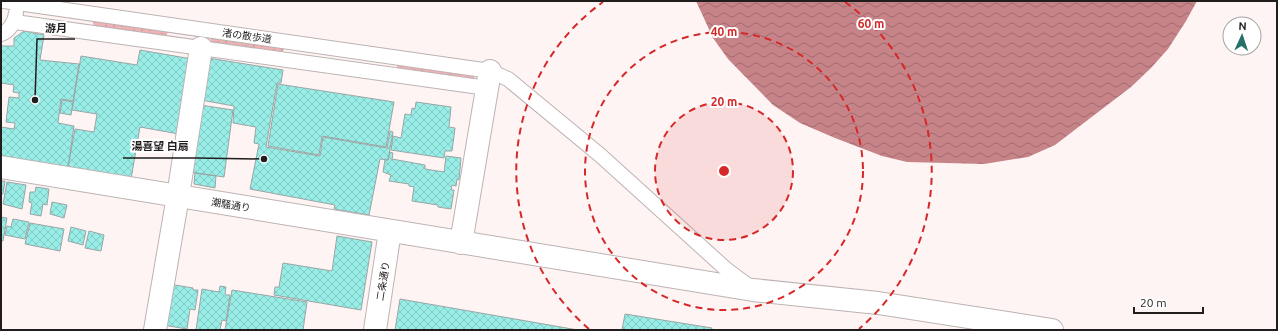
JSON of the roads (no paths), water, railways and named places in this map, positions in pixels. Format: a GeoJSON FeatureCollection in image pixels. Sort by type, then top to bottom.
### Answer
{"type":"FeatureCollection","features":[{"type":"Feature","properties":{"kind":"street"},"geometry":{"type":"LineString","coordinates":[[155,330],[178,196],[202,39]]}},
{"type":"Feature","properties":{"kind":"street"},"geometry":{"type":"LineString","coordinates":[[462,243],[488,80]]}},
{"type":"Feature","properties":{"kind":"street","name":"潮騒通り"},"geometry":{"type":"LineString","coordinates":[[1,167],[753,290],[878,303],[1052,330]]}},
{"type":"Feature","properties":{"kind":"street","name":"二条通り"},"geometry":{"type":"LineString","coordinates":[[375,330],[390,231]]}},
{"type":"Feature","properties":{"kind":"lane","name":"渚の散歩道"},"geometry":{"type":"LineString","coordinates":[[11,2],[91,14],[202,39],[310,45],[384,56],[488,80]]}},
{"type":"Feature","properties":{"kind":"lane"},"geometry":{"type":"LineString","coordinates":[[11,2],[15,22]]}},
{"type":"Feature","properties":{"kind":"lane"},"geometry":{"type":"LineString","coordinates":[[88,32],[91,14]]}},
{"type":"Feature","properties":{"kind":"lane"},"geometry":{"type":"LineString","coordinates":[[15,22],[88,32],[202,39],[307,63],[380,73],[508,80],[581,140],[727,270],[753,290]]}},
{"type":"Feature","properties":{"kind":"lane"},"geometry":{"type":"LineString","coordinates":[[1,34],[15,22]]}},
{"type":"Feature","properties":{"kind":"lane"},"geometry":{"type":"LineString","coordinates":[[307,63],[310,45]]}},
{"type":"Feature","properties":{"kind":"lane"},"geometry":{"type":"LineString","coordinates":[[380,73],[384,56]]}},
{"type":"Feature","properties":{"kind":"water"},"geometry":{"type":"Polygon","coordinates":[[[696,1],[1197,1],[1168,49],[1131,87],[1055,145],[1028,157],[984,164],[907,162],[882,156],[800,123],[773,105],[728,59],[713,38],[696,1]]]}},
{"type":"Feature","properties":{"kind":"place","name":"游月"},"geometry":{"type":"Point","coordinates":[35,100]}},
{"type":"Feature","properties":{"kind":"place","name":"湯喜望 白扇"},"geometry":{"type":"Point","coordinates":[264,159]}}]}
